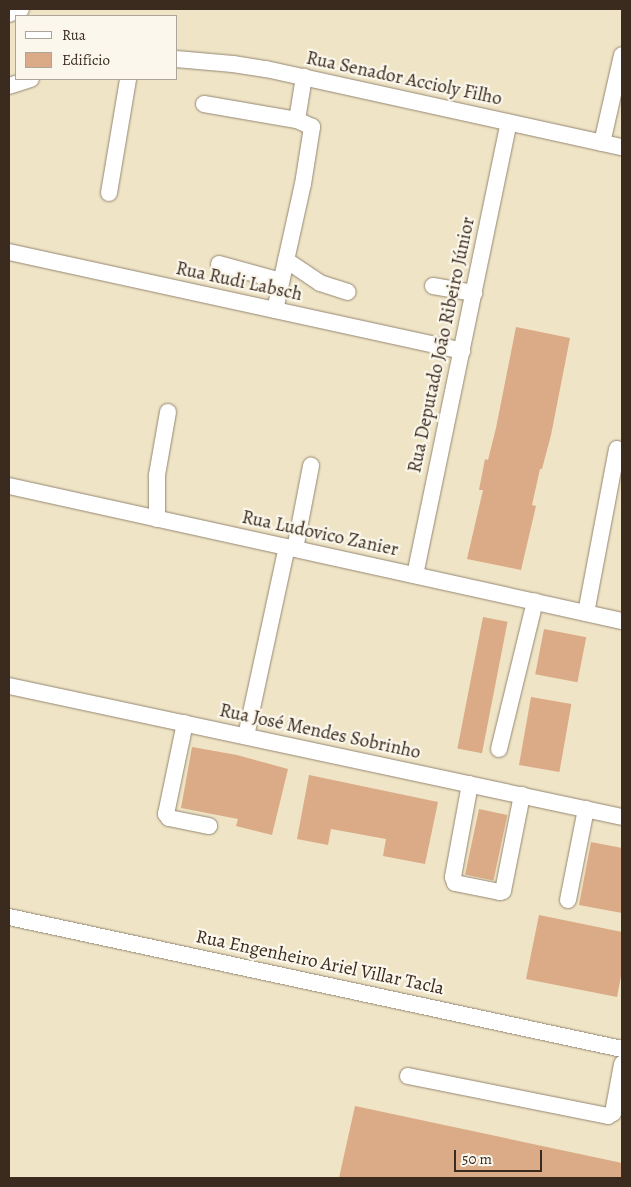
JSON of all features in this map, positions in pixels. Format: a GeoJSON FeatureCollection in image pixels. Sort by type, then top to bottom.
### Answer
{"type":"FeatureCollection","features":[{"type":"Feature","properties":{"kind":"street"},"geometry":{"type":"LineString","coordinates":[[9,14],[22,9]]}},
{"type":"Feature","properties":{"kind":"street"},"geometry":{"type":"LineString","coordinates":[[602,143],[622,55]]}},
{"type":"Feature","properties":{"kind":"street","name":"Rua Senador Accioly Filho"},"geometry":{"type":"LineString","coordinates":[[178,60],[233,64],[304,77],[622,148]]}},
{"type":"Feature","properties":{"kind":"street"},"geometry":{"type":"LineString","coordinates":[[297,120],[304,77]]}},
{"type":"Feature","properties":{"kind":"street"},"geometry":{"type":"LineString","coordinates":[[9,86],[28,80]]}},
{"type":"Feature","properties":{"kind":"street"},"geometry":{"type":"LineString","coordinates":[[109,193],[128,80]]}},
{"type":"Feature","properties":{"kind":"street"},"geometry":{"type":"LineString","coordinates":[[204,104],[297,120],[312,127],[303,184],[275,310]]}},
{"type":"Feature","properties":{"kind":"street","name":"Rua Deputado João Ribeiro Júnior"},"geometry":{"type":"LineString","coordinates":[[414,575],[509,122]]}},
{"type":"Feature","properties":{"kind":"street","name":"Rua Rudi Labsch"},"geometry":{"type":"LineString","coordinates":[[9,252],[462,351]]}},
{"type":"Feature","properties":{"kind":"street"},"geometry":{"type":"LineString","coordinates":[[286,260],[320,282],[348,292]]}},
{"type":"Feature","properties":{"kind":"street"},"geometry":{"type":"LineString","coordinates":[[220,264],[281,281]]}},
{"type":"Feature","properties":{"kind":"street"},"geometry":{"type":"LineString","coordinates":[[433,286],[474,293]]}},
{"type":"Feature","properties":{"kind":"street"},"geometry":{"type":"LineString","coordinates":[[157,519],[157,475],[168,412]]}},
{"type":"Feature","properties":{"kind":"street"},"geometry":{"type":"LineString","coordinates":[[586,613],[617,449]]}},
{"type":"Feature","properties":{"kind":"street"},"geometry":{"type":"LineString","coordinates":[[246,736],[312,466]]}},
{"type":"Feature","properties":{"kind":"street","name":"Rua Ludovico Zanier"},"geometry":{"type":"LineString","coordinates":[[9,486],[622,621]]}},
{"type":"Feature","properties":{"kind":"street"},"geometry":{"type":"LineString","coordinates":[[500,749],[535,602]]}},
{"type":"Feature","properties":{"kind":"street","name":"Rua José Mendes Sobrinho"},"geometry":{"type":"LineString","coordinates":[[9,686],[622,816]]}},
{"type":"Feature","properties":{"kind":"street"},"geometry":{"type":"LineString","coordinates":[[185,723],[166,814],[169,818],[209,826]]}},
{"type":"Feature","properties":{"kind":"street"},"geometry":{"type":"LineString","coordinates":[[470,784],[453,877],[455,883],[500,892],[503,890],[522,795]]}},
{"type":"Feature","properties":{"kind":"street"},"geometry":{"type":"LineString","coordinates":[[568,900],[586,809]]}},
{"type":"Feature","properties":{"kind":"street","name":"Rua Engenheiro Ariel Villar Tacla"},"geometry":{"type":"LineString","coordinates":[[9,917],[622,1048]]}},
{"type":"Feature","properties":{"kind":"street"},"geometry":{"type":"LineString","coordinates":[[408,1076],[608,1116],[613,1113],[622,1064]]}},
{"type":"Feature","properties":{"kind":"building"},"geometry":{"type":"Polygon","coordinates":[[[516,327],[570,338],[551,435],[542,469],[540,469],[532,505],[536,506],[521,570],[467,559],[483,490],[479,490],[485,459],[488,460],[496,428],[516,327]]]}},
{"type":"Feature","properties":{"kind":"building"},"geometry":{"type":"Polygon","coordinates":[[[483,617],[508,622],[482,753],[457,749],[483,617]]]}},
{"type":"Feature","properties":{"kind":"building"},"geometry":{"type":"Polygon","coordinates":[[[544,629],[586,637],[577,682],[535,674],[544,629]]]}},
{"type":"Feature","properties":{"kind":"building"},"geometry":{"type":"Polygon","coordinates":[[[531,697],[571,704],[559,772],[519,765],[531,697]]]}},
{"type":"Feature","properties":{"kind":"building"},"geometry":{"type":"Polygon","coordinates":[[[192,747],[237,755],[288,769],[272,835],[236,826],[238,819],[181,808],[192,747]]]}},
{"type":"Feature","properties":{"kind":"building"},"geometry":{"type":"Polygon","coordinates":[[[309,775],[438,802],[425,864],[383,856],[386,839],[331,829],[328,845],[297,839],[309,775]]]}},
{"type":"Feature","properties":{"kind":"building"},"geometry":{"type":"Polygon","coordinates":[[[479,809],[507,815],[493,881],[465,875],[479,809]]]}},
{"type":"Feature","properties":{"kind":"building"},"geometry":{"type":"Polygon","coordinates":[[[591,842],[622,848],[622,913],[579,905],[591,842]]]}},
{"type":"Feature","properties":{"kind":"building"},"geometry":{"type":"Polygon","coordinates":[[[539,915],[622,932],[622,971],[617,997],[526,979],[539,915]]]}},
{"type":"Feature","properties":{"kind":"building"},"geometry":{"type":"Polygon","coordinates":[[[355,1106],[622,1163],[622,1178],[339,1178],[355,1106]]]}}]}
